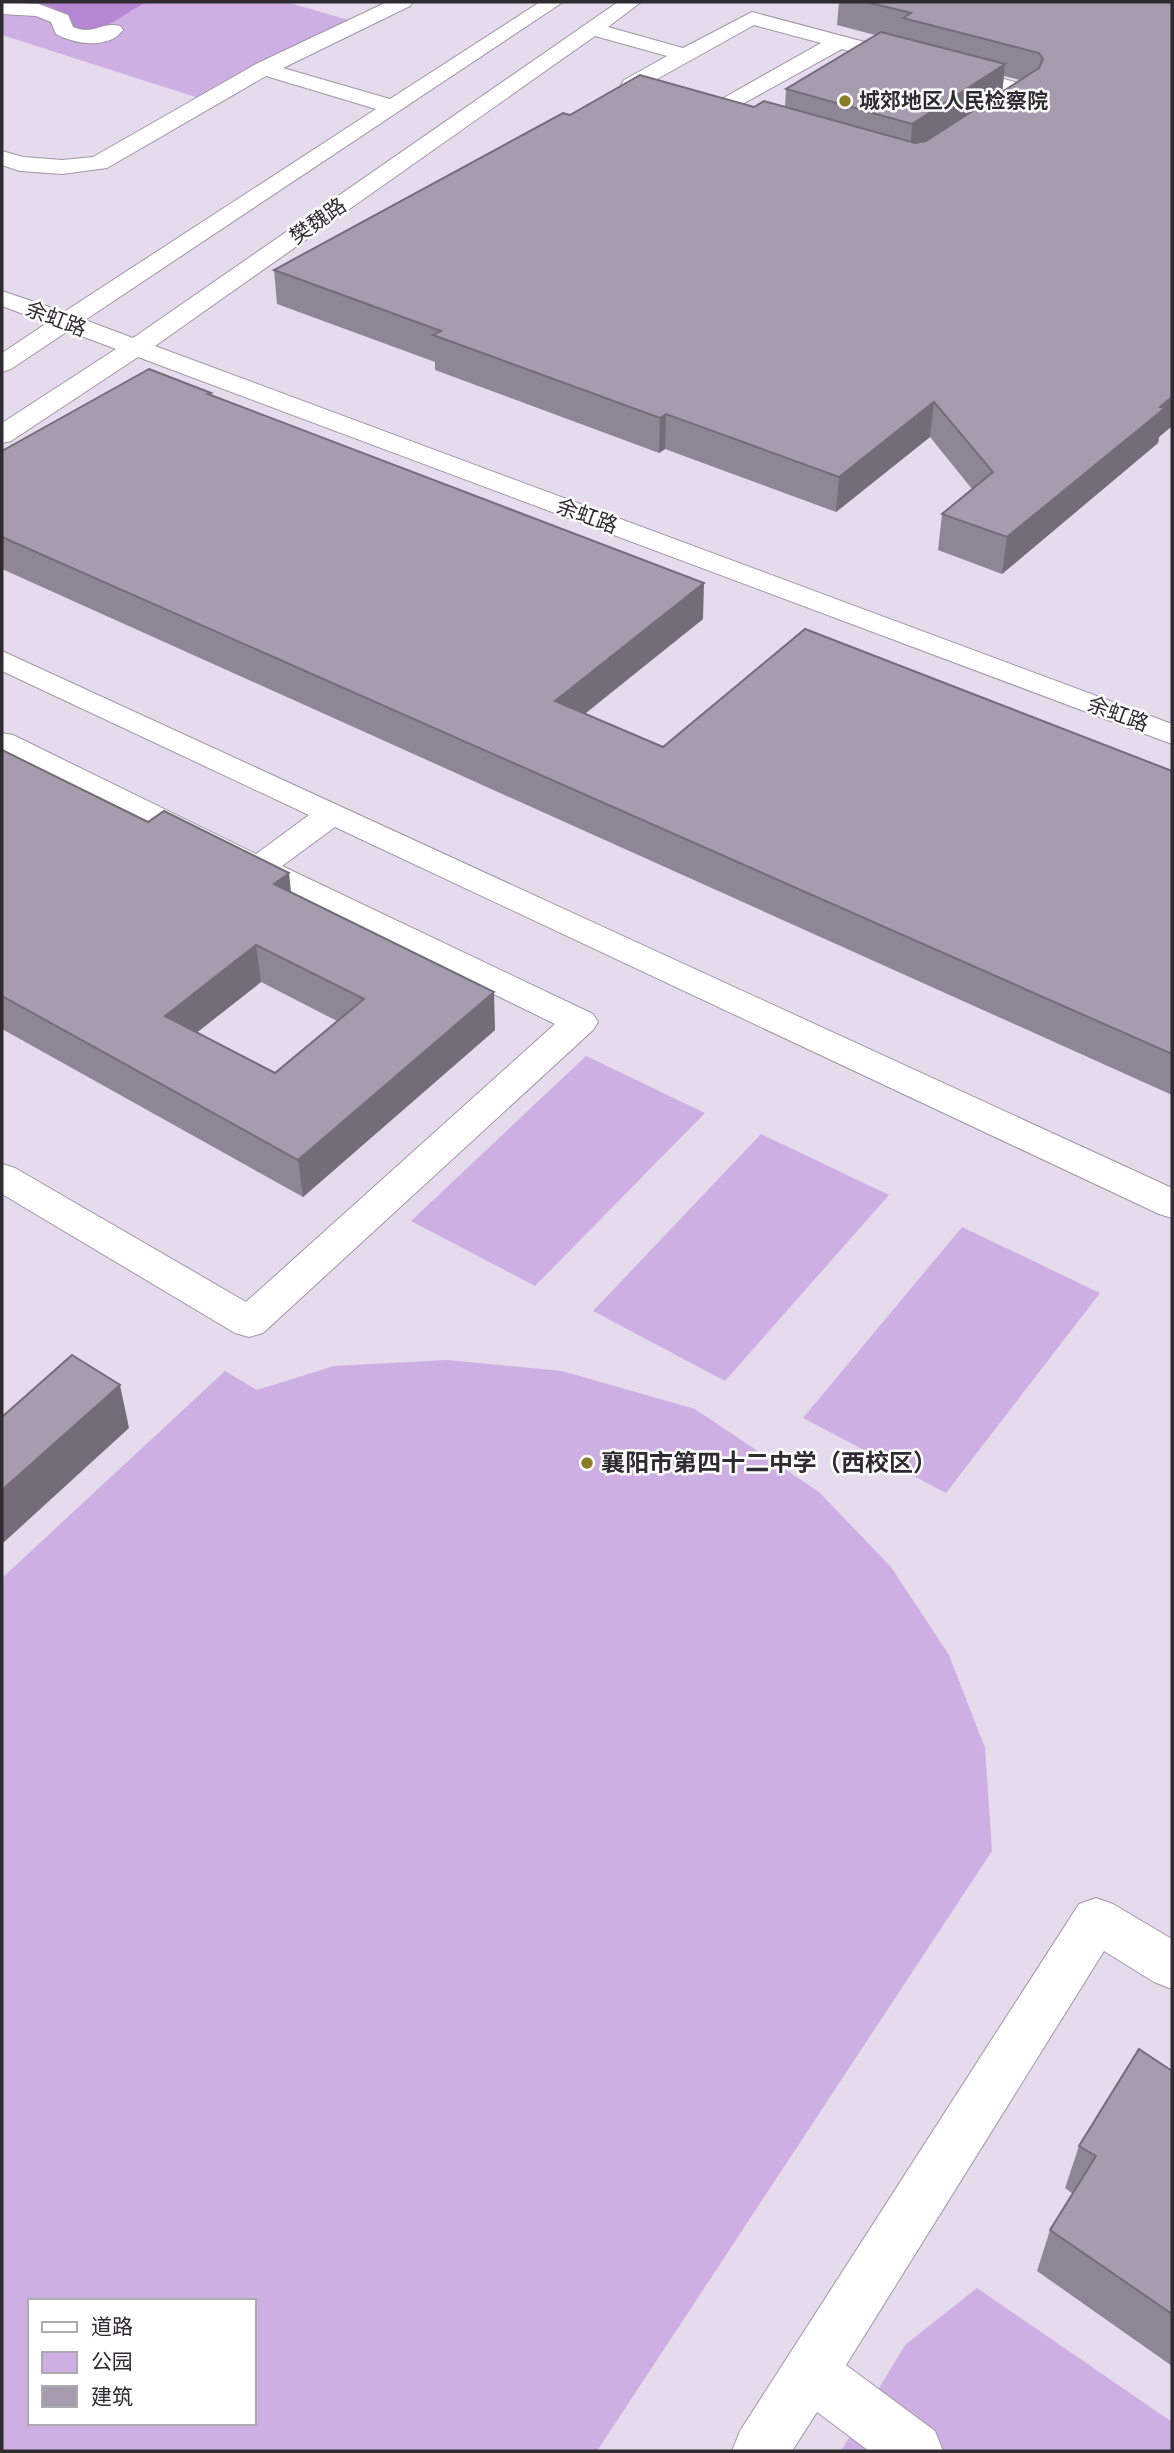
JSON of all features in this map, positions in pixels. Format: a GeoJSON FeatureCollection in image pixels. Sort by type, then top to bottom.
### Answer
{"type":"FeatureCollection","features":[{"type":"Feature","properties":{"kind":"street"},"geometry":{"type":"LineString","coordinates":[[2,158],[20,164],[62,167],[99,163],[264,69],[402,2]]}},
{"type":"Feature","properties":{"kind":"street"},"geometry":{"type":"LineString","coordinates":[[2,364],[553,2]]}},
{"type":"Feature","properties":{"kind":"street","name":"樊魏路"},"geometry":{"type":"LineString","coordinates":[[2,435],[135,348],[631,2]]}},
{"type":"Feature","properties":{"kind":"street"},"geometry":{"type":"LineString","coordinates":[[2,8],[39,10],[61,19],[63,30],[72,36],[105,36],[113,30]]}},
{"type":"Feature","properties":{"kind":"street"},"geometry":{"type":"LineString","coordinates":[[745,118],[632,85],[752,18],[1026,92],[981,122]]}},
{"type":"Feature","properties":{"kind":"street"},"geometry":{"type":"LineString","coordinates":[[592,29],[685,55]]}},
{"type":"Feature","properties":{"kind":"street"},"geometry":{"type":"LineString","coordinates":[[719,110],[838,42]]}},
{"type":"Feature","properties":{"kind":"street"},"geometry":{"type":"LineString","coordinates":[[264,69],[394,107]]}},
{"type":"Feature","properties":{"kind":"street","name":"余虹路"},"geometry":{"type":"LineString","coordinates":[[2,298],[1172,735]]}},
{"type":"Feature","properties":{"kind":"street"},"geometry":{"type":"LineString","coordinates":[[2,660],[1172,1204]]}},
{"type":"Feature","properties":{"kind":"street"},"geometry":{"type":"LineString","coordinates":[[2,742],[580,1022],[249,1322],[2,1177]]}},
{"type":"Feature","properties":{"kind":"street"},"geometry":{"type":"LineString","coordinates":[[258,868],[332,814]]}},
{"type":"Feature","properties":{"kind":"street"},"geometry":{"type":"LineString","coordinates":[[760,2451],[1096,1920],[1172,1966]]}},
{"type":"Feature","properties":{"kind":"street"},"geometry":{"type":"LineString","coordinates":[[810,2372],[915,2451]]}},
{"type":"Feature","properties":{"kind":"green space"},"geometry":{"type":"Polygon","coordinates":[[[2,2],[286,2],[359,23],[208,101],[2,35],[2,2]]]}},
{"type":"Feature","properties":{"kind":"green space"},"geometry":{"type":"Polygon","coordinates":[[[586,1056],[705,1113],[535,1286],[411,1221],[586,1056]]]}},
{"type":"Feature","properties":{"kind":"green space"},"geometry":{"type":"Polygon","coordinates":[[[761,1134],[889,1195],[725,1381],[593,1311],[761,1134]]]}},
{"type":"Feature","properties":{"kind":"green space"},"geometry":{"type":"Polygon","coordinates":[[[962,1227],[1100,1293],[946,1493],[803,1418],[962,1227]]]}},
{"type":"Feature","properties":{"kind":"green space"},"geometry":{"type":"Polygon","coordinates":[[[447,1360],[562,1371],[695,1409],[819,1492],[891,1567],[949,1655],[985,1748],[992,1851],[597,2451],[2,2451],[2,1578],[225,1371],[257,1390],[334,1366],[447,1360]]]}},
{"type":"Feature","properties":{"kind":"green space"},"geometry":{"type":"Polygon","coordinates":[[[977,2288],[1172,2422],[1172,2451],[841,2451],[905,2345],[977,2288]]]}},
{"type":"Feature","properties":{"kind":"shaded area"},"geometry":{"type":"Polygon","coordinates":[[[2,2],[148,2],[110,24],[93,30],[82,30],[70,27],[66,17],[50,6],[2,2]]]}},
{"type":"Feature","properties":{"kind":"building"},"geometry":{"type":"Polygon","coordinates":[[[866,2],[1172,2],[1172,397],[1160,407],[1165,408],[1007,537],[942,514],[993,472],[934,402],[839,477],[666,414],[660,418],[433,335],[441,331],[274,270],[563,113],[570,115],[640,75],[754,107],[764,101],[915,143],[926,141],[1039,68],[1043,59],[1039,53],[903,18],[911,13],[866,2]]]}},
{"type":"Feature","properties":{"kind":"building"},"geometry":{"type":"Polygon","coordinates":[[[881,32],[1005,64],[912,124],[786,89],[881,32]]]}},
{"type":"Feature","properties":{"kind":"building"},"geometry":{"type":"Polygon","coordinates":[[[149,369],[704,583],[555,701],[663,747],[805,629],[1172,771],[1172,1054],[2,537],[2,451],[149,369]]]}},
{"type":"Feature","properties":{"kind":"building"},"geometry":{"type":"Polygon","coordinates":[[[2,750],[148,822],[164,811],[289,873],[274,884],[494,992],[298,1160],[2,996],[2,750]],[[256,945],[165,1016],[275,1073],[364,999],[256,945]]]}},
{"type":"Feature","properties":{"kind":"building"},"geometry":{"type":"Polygon","coordinates":[[[72,1355],[120,1385],[2,1490],[2,1417],[72,1355]]]}},
{"type":"Feature","properties":{"kind":"building"},"geometry":{"type":"Polygon","coordinates":[[[1139,2049],[1172,2071],[1172,2314],[1050,2230],[1096,2156],[1079,2146],[1139,2049]]]}},
{"type":"Feature","properties":{"kind":"place","name":"城郊地区人民检察院"},"geometry":{"type":"Point","coordinates":[845,101]}},
{"type":"Feature","properties":{"kind":"place","name":"襄阳市第四十二中学（西校区）"},"geometry":{"type":"Point","coordinates":[587,1463]}}]}
